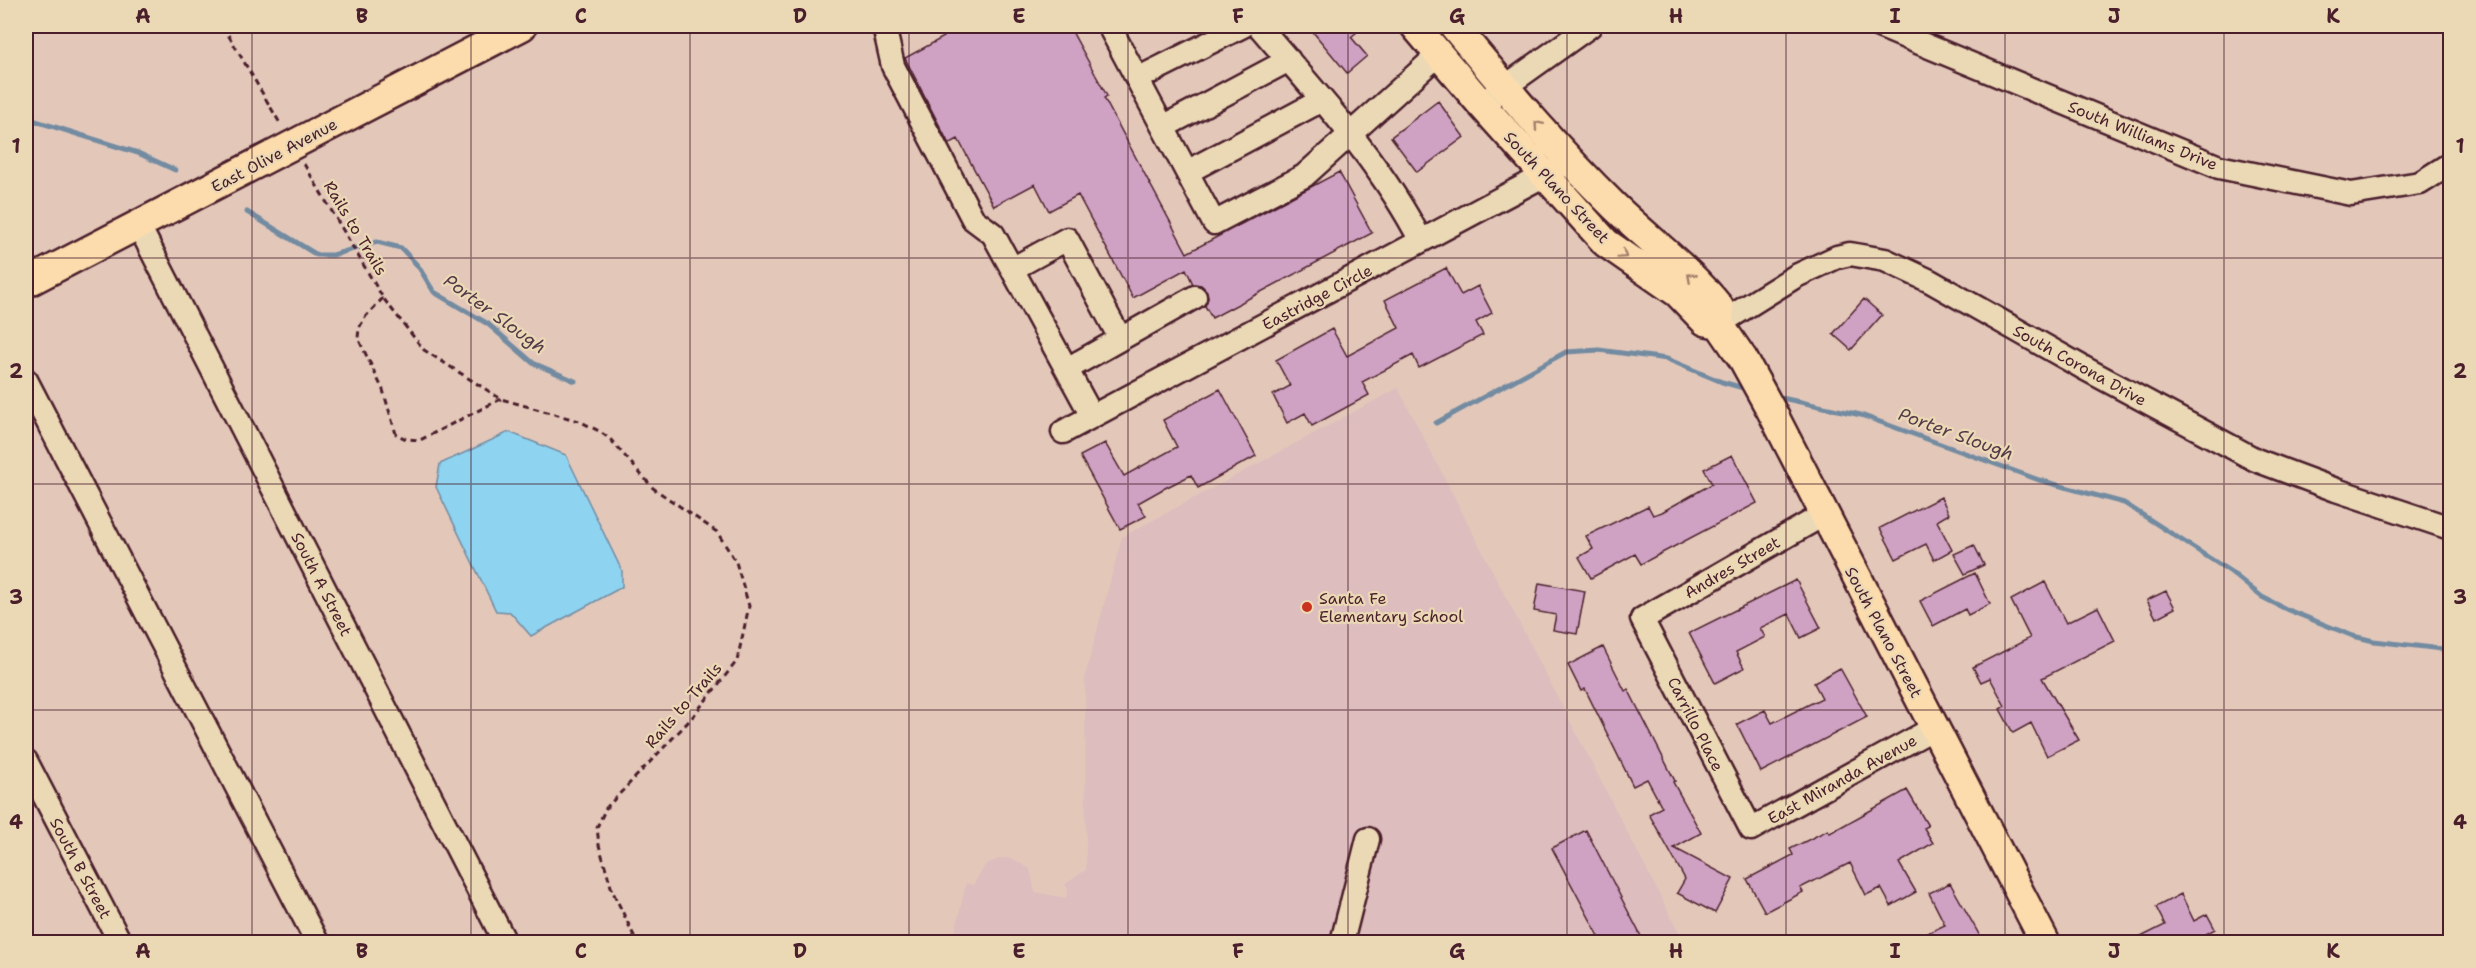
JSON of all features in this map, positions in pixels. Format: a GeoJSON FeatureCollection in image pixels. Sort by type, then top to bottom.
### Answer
{"type":"FeatureCollection","features":[{"type":"Feature","properties":{"kind":"main road","name":"East Olive Avenue"},"geometry":{"type":"LineString","coordinates":[[26,283],[522,26]]}},
{"type":"Feature","properties":{"kind":"main road","name":"South Plano Street"},"geometry":{"type":"LineString","coordinates":[[1415,26],[1481,104],[1606,243],[1678,293],[1705,321],[1719,324]]}},
{"type":"Feature","properties":{"kind":"main road","name":"South Plano Street"},"geometry":{"type":"LineString","coordinates":[[1454,26],[1570,161],[1629,220],[1702,287],[1719,307],[1719,324],[1771,411],[2045,942]]}},
{"type":"Feature","properties":{"kind":"street"},"geometry":{"type":"LineString","coordinates":[[884,26],[893,66],[973,219],[993,234],[1092,416]]}},
{"type":"Feature","properties":{"kind":"street"},"geometry":{"type":"LineString","coordinates":[[1137,79],[1243,26]]}},
{"type":"Feature","properties":{"kind":"street"},"geometry":{"type":"LineString","coordinates":[[1259,26],[1351,133],[1403,205],[1421,241]]}},
{"type":"Feature","properties":{"kind":"street"},"geometry":{"type":"LineString","coordinates":[[1481,104],[1590,26]]}},
{"type":"Feature","properties":{"kind":"street","name":"South Williams Drive"},"geometry":{"type":"LineString","coordinates":[[1879,26],[2219,167],[2351,194],[2420,183],[2451,164]]}},
{"type":"Feature","properties":{"kind":"street"},"geometry":{"type":"LineString","coordinates":[[1113,27],[1137,79],[1215,223],[1304,176],[1438,54]]}},
{"type":"Feature","properties":{"kind":"street"},"geometry":{"type":"LineString","coordinates":[[1163,127],[1289,60]]}},
{"type":"Feature","properties":{"kind":"street"},"geometry":{"type":"LineString","coordinates":[[1187,172],[1322,100]]}},
{"type":"Feature","properties":{"kind":"street","name":"Eastridge Circle"},"geometry":{"type":"LineString","coordinates":[[1063,432],[1570,161]]}},
{"type":"Feature","properties":{"kind":"street","name":"South A Street"},"geometry":{"type":"LineString","coordinates":[[139,226],[505,942]]}},
{"type":"Feature","properties":{"kind":"street"},"geometry":{"type":"LineString","coordinates":[[1012,269],[1067,239],[1120,339]]}},
{"type":"Feature","properties":{"kind":"street","name":"South Corona Drive"},"geometry":{"type":"LineString","coordinates":[[1719,324],[1796,276],[1837,257],[1850,254],[1886,260],[1930,281],[2082,367],[2256,460],[2336,490],[2451,528]]}},
{"type":"Feature","properties":{"kind":"street"},"geometry":{"type":"LineString","coordinates":[[1067,369],[1195,297]]}},
{"type":"Feature","properties":{"kind":"street"},"geometry":{"type":"LineString","coordinates":[[26,380],[318,942]]}},
{"type":"Feature","properties":{"kind":"street","name":"Andres Street"},"geometry":{"type":"LineString","coordinates":[[1642,619],[1823,515]]}},
{"type":"Feature","properties":{"kind":"street","name":"Carrillo Place"},"geometry":{"type":"LineString","coordinates":[[1642,619],[1750,829]]}},
{"type":"Feature","properties":{"kind":"street","name":"East Miranda Avenue"},"geometry":{"type":"LineString","coordinates":[[1750,829],[1934,728]]}},
{"type":"Feature","properties":{"kind":"street","name":"South B Street"},"geometry":{"type":"LineString","coordinates":[[26,761],[120,942]]}},
{"type":"Feature","properties":{"kind":"street"},"geometry":{"type":"LineString","coordinates":[[1342,942],[1368,839]]}},
{"type":"Feature","properties":{"kind":"path"},"geometry":{"type":"LineString","coordinates":[[223,26],[279,122]]}},
{"type":"Feature","properties":{"kind":"path","name":"Rails to Trails"},"geometry":{"type":"LineString","coordinates":[[308,170],[383,298],[424,350],[501,399],[579,421],[610,439],[652,488],[717,532],[736,562],[749,606],[737,661],[690,720],[606,808],[597,827],[599,845],[612,890],[637,942]]}},
{"type":"Feature","properties":{"kind":"path","name":"Rails to Trails"},"geometry":{"type":"LineString","coordinates":[[383,298],[366,316],[359,328],[358,338],[383,390],[396,434],[406,440],[420,440],[501,399]]}},
{"type":"Feature","properties":{"kind":"shaded area","name":"Santa Fe Elementary School"},"geometry":{"type":"Polygon","coordinates":[[[1398,388],[1684,942],[953,942],[966,883],[973,885],[986,864],[1002,858],[1013,859],[1030,869],[1035,892],[1066,898],[1068,889],[1065,884],[1086,870],[1085,676],[1122,537],[1398,388]]]}},
{"type":"Feature","properties":{"kind":"water"},"geometry":{"type":"Polygon","coordinates":[[[509,432],[566,455],[622,571],[622,587],[531,636],[510,612],[496,611],[436,487],[440,464],[509,432]]]}},
{"type":"Feature","properties":{"kind":"building"},"geometry":{"type":"Polygon","coordinates":[[[938,26],[1069,26],[1107,96],[1104,98],[1187,253],[1339,172],[1372,233],[1212,318],[1205,306],[1208,298],[1207,291],[1201,285],[1193,284],[1186,269],[1133,298],[1078,195],[1049,211],[1035,184],[994,206],[958,139],[949,144],[905,58],[944,37],[938,26]]]}},
{"type":"Feature","properties":{"kind":"building"},"geometry":{"type":"Polygon","coordinates":[[[1308,26],[1364,26],[1351,37],[1367,56],[1347,73],[1308,26]]]}},
{"type":"Feature","properties":{"kind":"building"},"geometry":{"type":"Polygon","coordinates":[[[1438,101],[1464,137],[1417,172],[1391,137],[1438,101]]]}},
{"type":"Feature","properties":{"kind":"building"},"geometry":{"type":"Polygon","coordinates":[[[1446,268],[1461,295],[1478,286],[1492,313],[1476,322],[1483,335],[1419,368],[1413,355],[1362,382],[1369,395],[1312,426],[1305,413],[1287,423],[1273,395],[1290,386],[1276,360],[1332,329],[1347,356],[1399,328],[1385,300],[1446,268]]]}},
{"type":"Feature","properties":{"kind":"building"},"geometry":{"type":"Polygon","coordinates":[[[1864,299],[1882,315],[1851,350],[1833,334],[1864,299]]]}},
{"type":"Feature","properties":{"kind":"building"},"geometry":{"type":"Polygon","coordinates":[[[1220,389],[1256,456],[1198,488],[1191,475],[1163,489],[1138,503],[1146,516],[1120,529],[1080,456],[1105,443],[1124,476],[1177,447],[1163,420],[1220,389]]]}},
{"type":"Feature","properties":{"kind":"building"},"geometry":{"type":"Polygon","coordinates":[[[1732,455],[1757,503],[1641,564],[1635,554],[1591,578],[1579,557],[1593,549],[1586,536],[1648,506],[1653,515],[1662,512],[1712,484],[1704,469],[1732,455]]]}},
{"type":"Feature","properties":{"kind":"building"},"geometry":{"type":"Polygon","coordinates":[[[1941,497],[1949,514],[1937,521],[1952,550],[1934,560],[1926,544],[1896,559],[1880,528],[1941,497]]]}},
{"type":"Feature","properties":{"kind":"building"},"geometry":{"type":"Polygon","coordinates":[[[1974,545],[1984,565],[1965,574],[1954,554],[1974,545]]]}},
{"type":"Feature","properties":{"kind":"building"},"geometry":{"type":"Polygon","coordinates":[[[1975,573],[1990,604],[1968,615],[1965,609],[1933,626],[1920,601],[1975,573]]]}},
{"type":"Feature","properties":{"kind":"building"},"geometry":{"type":"Polygon","coordinates":[[[1796,580],[1821,628],[1801,638],[1789,614],[1760,628],[1765,637],[1736,652],[1744,668],[1715,683],[1689,633],[1796,580]]]}},
{"type":"Feature","properties":{"kind":"building"},"geometry":{"type":"Polygon","coordinates":[[[2045,582],[2066,623],[2098,607],[2115,641],[2042,678],[2079,740],[2047,756],[2031,723],[2013,733],[2000,709],[2005,706],[1990,678],[1981,682],[1973,667],[2030,638],[2011,600],[2045,582]]]}},
{"type":"Feature","properties":{"kind":"building"},"geometry":{"type":"Polygon","coordinates":[[[1539,583],[1585,591],[1577,634],[1553,630],[1556,615],[1534,611],[1539,583]]]}},
{"type":"Feature","properties":{"kind":"building"},"geometry":{"type":"Polygon","coordinates":[[[2166,591],[2175,608],[2156,618],[2147,600],[2166,591]]]}},
{"type":"Feature","properties":{"kind":"building"},"geometry":{"type":"Polygon","coordinates":[[[1603,647],[1625,691],[1628,689],[1675,781],[1673,782],[1701,833],[1674,848],[1733,879],[1715,913],[1677,893],[1685,879],[1649,814],[1662,807],[1647,779],[1633,786],[1585,689],[1581,691],[1568,665],[1603,647]]]}},
{"type":"Feature","properties":{"kind":"building"},"geometry":{"type":"Polygon","coordinates":[[[1840,668],[1867,717],[1761,772],[1737,724],[1765,710],[1772,723],[1822,698],[1814,683],[1840,668]]]}},
{"type":"Feature","properties":{"kind":"building"},"geometry":{"type":"Polygon","coordinates":[[[1907,790],[1928,826],[1924,828],[1933,843],[1899,863],[1916,892],[1891,906],[1881,888],[1866,895],[1850,863],[1800,888],[1803,892],[1765,912],[1747,879],[1793,855],[1790,849],[1828,830],[1830,833],[1907,790]]]}},
{"type":"Feature","properties":{"kind":"building"},"geometry":{"type":"Polygon","coordinates":[[[1586,830],[1644,942],[1602,942],[1552,848],[1586,830]]]}},
{"type":"Feature","properties":{"kind":"building"},"geometry":{"type":"Polygon","coordinates":[[[1950,883],[1981,938],[1972,942],[1908,942],[1945,925],[1929,893],[1950,883]]]}},
{"type":"Feature","properties":{"kind":"building"},"geometry":{"type":"Polygon","coordinates":[[[2181,894],[2194,921],[2207,914],[2215,929],[2206,934],[2211,942],[2131,942],[2165,925],[2156,907],[2181,894]]]}},
{"type":"Feature","properties":{"kind":"waterway","name":"Porter Slough"},"geometry":{"type":"LineString","coordinates":[[26,118],[138,153],[175,170]]}},
{"type":"Feature","properties":{"kind":"waterway","name":"Porter Slough"},"geometry":{"type":"LineString","coordinates":[[247,212],[317,255],[333,255],[377,242],[401,248],[418,266],[434,292],[488,324],[533,363],[575,381]]}},
{"type":"Feature","properties":{"kind":"waterway","name":"Porter Slough"},"geometry":{"type":"LineString","coordinates":[[1436,423],[1566,352],[1599,350],[1667,359],[1722,382],[1747,389]]}},
{"type":"Feature","properties":{"kind":"waterway","name":"Porter Slough"},"geometry":{"type":"LineString","coordinates":[[1777,397],[1861,415],[2039,480],[2124,503],[2231,572],[2262,597],[2288,610],[2353,636],[2374,641],[2450,650]]}},
{"type":"Feature","properties":{"kind":"place","name":"Santa Fe Elementary School"},"geometry":{"type":"Point","coordinates":[1307,607]}}]}
